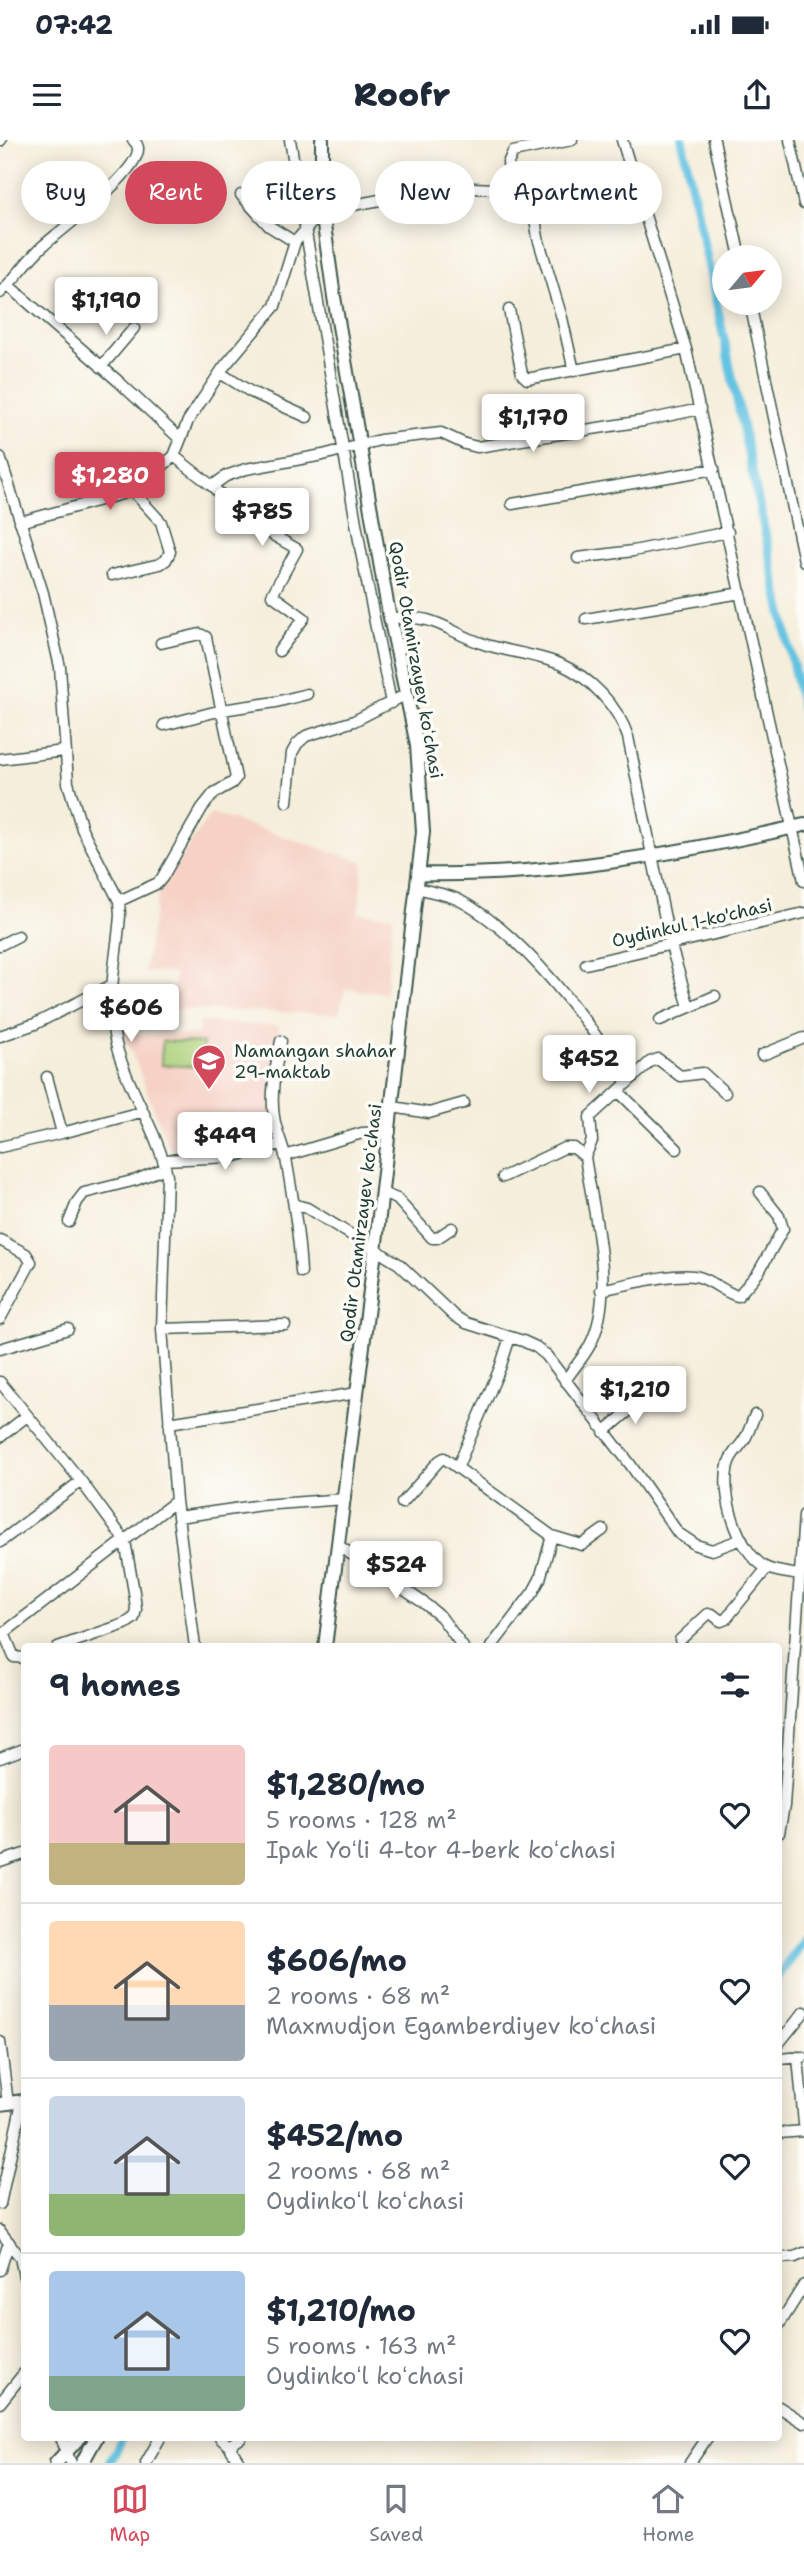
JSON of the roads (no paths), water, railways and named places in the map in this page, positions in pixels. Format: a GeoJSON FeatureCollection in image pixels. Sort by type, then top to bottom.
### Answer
{"type":"FeatureCollection","features":[{"type":"Feature","properties":{"kind":"main road","name":"Qodir Otamirzayev koʻchasi"},"geometry":{"type":"LineString","coordinates":[[322,140],[322,161]]}},
{"type":"Feature","properties":{"kind":"main road","name":"Qodir Otamirzayev koʻchasi"},"geometry":{"type":"LineString","coordinates":[[324,224],[336,310],[387,603],[417,745],[423,832],[376,1251],[326,1643]]}},
{"type":"Feature","properties":{"kind":"main road"},"geometry":{"type":"LineString","coordinates":[[419,874],[513,874],[565,869],[798,826]]}},
{"type":"Feature","properties":{"kind":"main road"},"geometry":{"type":"LineString","coordinates":[[56,2463],[68,2457],[77,2441]]}},
{"type":"Feature","properties":{"kind":"main road"},"geometry":{"type":"LineString","coordinates":[[82,2463],[94,2441]]}},
{"type":"Feature","properties":{"kind":"street"},"geometry":{"type":"LineString","coordinates":[[133,140],[138,147],[138,154],[113,185],[92,206],[43,245],[4,289],[101,367],[180,439]]}},
{"type":"Feature","properties":{"kind":"street"},"geometry":{"type":"LineString","coordinates":[[290,140],[361,552],[391,704]]}},
{"type":"Feature","properties":{"kind":"street"},"geometry":{"type":"LineString","coordinates":[[509,161],[513,152],[572,140]]}},
{"type":"Feature","properties":{"kind":"street"},"geometry":{"type":"LineString","coordinates":[[622,140],[628,161]]}},
{"type":"Feature","properties":{"kind":"street"},"geometry":{"type":"LineString","coordinates":[[714,140],[737,245]]}},
{"type":"Feature","properties":{"kind":"street"},"geometry":{"type":"LineString","coordinates":[[804,143],[791,143],[804,204]]}},
{"type":"Feature","properties":{"kind":"street"},"geometry":{"type":"LineString","coordinates":[[361,204],[448,187],[489,187]]}},
{"type":"Feature","properties":{"kind":"street"},"geometry":{"type":"LineString","coordinates":[[267,224],[295,242]]}},
{"type":"Feature","properties":{"kind":"street"},"geometry":{"type":"LineString","coordinates":[[20,522],[131,489],[147,480],[174,456],[188,421],[220,373],[275,306],[295,242],[310,224]]}},
{"type":"Feature","properties":{"kind":"street"},"geometry":{"type":"LineString","coordinates":[[536,224],[574,371]]}},
{"type":"Feature","properties":{"kind":"street"},"geometry":{"type":"LineString","coordinates":[[647,224],[686,349],[740,593],[798,826],[804,881]]}},
{"type":"Feature","properties":{"kind":"street"},"geometry":{"type":"LineString","coordinates":[[509,310],[524,377],[530,379],[686,349]]}},
{"type":"Feature","properties":{"kind":"street"},"geometry":{"type":"LineString","coordinates":[[753,315],[804,561]]}},
{"type":"Feature","properties":{"kind":"street"},"geometry":{"type":"LineString","coordinates":[[101,367],[134,328]]}},
{"type":"Feature","properties":{"kind":"street"},"geometry":{"type":"LineString","coordinates":[[220,373],[251,392],[307,417]]}},
{"type":"Feature","properties":{"kind":"street"},"geometry":{"type":"LineString","coordinates":[[212,486],[226,476],[246,468],[344,450],[380,440],[441,433],[477,447],[643,421],[700,409]]}},
{"type":"Feature","properties":{"kind":"street"},"geometry":{"type":"LineString","coordinates":[[174,456],[212,486],[247,520],[297,549],[272,594],[304,618],[279,651]]}},
{"type":"Feature","properties":{"kind":"street"},"geometry":{"type":"LineString","coordinates":[[0,457],[43,593],[60,667],[68,783],[82,829],[119,901],[111,1012],[116,1047],[164,1164],[167,1188],[162,1329],[176,1501],[194,1643]]}},
{"type":"Feature","properties":{"kind":"street"},"geometry":{"type":"LineString","coordinates":[[512,504],[714,469]]}},
{"type":"Feature","properties":{"kind":"street"},"geometry":{"type":"LineString","coordinates":[[112,575],[163,563],[170,552],[161,522],[131,489]]}},
{"type":"Feature","properties":{"kind":"street"},"geometry":{"type":"LineString","coordinates":[[353,504],[369,501]]}},
{"type":"Feature","properties":{"kind":"street"},"geometry":{"type":"LineString","coordinates":[[578,558],[633,551],[728,532]]}},
{"type":"Feature","properties":{"kind":"street"},"geometry":{"type":"LineString","coordinates":[[361,552],[378,550]]}},
{"type":"Feature","properties":{"kind":"street"},"geometry":{"type":"LineString","coordinates":[[586,619],[740,593]]}},
{"type":"Feature","properties":{"kind":"street"},"geometry":{"type":"LineString","coordinates":[[372,607],[387,603]]}},
{"type":"Feature","properties":{"kind":"street"},"geometry":{"type":"LineString","coordinates":[[391,618],[413,616],[431,619],[485,644],[558,663],[595,688],[624,726],[670,943],[689,1007]]}},
{"type":"Feature","properties":{"kind":"street"},"geometry":{"type":"LineString","coordinates":[[119,901],[158,883],[202,807],[214,793],[235,780],[206,637],[200,634],[161,643]]}},
{"type":"Feature","properties":{"kind":"street"},"geometry":{"type":"LineString","coordinates":[[164,724],[307,694]]}},
{"type":"Feature","properties":{"kind":"street"},"geometry":{"type":"LineString","coordinates":[[286,802],[292,753],[297,744],[306,736],[354,721],[407,694]]}},
{"type":"Feature","properties":{"kind":"street"},"geometry":{"type":"LineString","coordinates":[[0,759],[64,751]]}},
{"type":"Feature","properties":{"kind":"street"},"geometry":{"type":"LineString","coordinates":[[417,888],[457,899],[508,935],[534,961],[591,1030],[627,1083]]}},
{"type":"Feature","properties":{"kind":"street","name":"Oydinkul 1-ko'chasi"},"geometry":{"type":"LineString","coordinates":[[586,964],[804,914]]}},
{"type":"Feature","properties":{"kind":"street"},"geometry":{"type":"LineString","coordinates":[[0,945],[19,936]]}},
{"type":"Feature","properties":{"kind":"street"},"geometry":{"type":"LineString","coordinates":[[0,1035],[35,1024],[112,985]]}},
{"type":"Feature","properties":{"kind":"street"},"geometry":{"type":"LineString","coordinates":[[660,1020],[715,996]]}},
{"type":"Feature","properties":{"kind":"street"},"geometry":{"type":"LineString","coordinates":[[762,1055],[804,1038]]}},
{"type":"Feature","properties":{"kind":"street"},"geometry":{"type":"LineString","coordinates":[[281,1041],[272,1098],[291,1195],[296,1205],[301,1272]]}},
{"type":"Feature","properties":{"kind":"street"},"geometry":{"type":"LineString","coordinates":[[565,1381],[589,1346],[595,1332],[601,1290],[598,1233],[585,1157],[592,1141],[590,1117],[650,1062],[657,1059],[680,1076],[705,1074],[726,1093]]}},
{"type":"Feature","properties":{"kind":"street"},"geometry":{"type":"LineString","coordinates":[[47,1077],[62,1133]]}},
{"type":"Feature","properties":{"kind":"street"},"geometry":{"type":"LineString","coordinates":[[618,1091],[655,1124],[677,1149]]}},
{"type":"Feature","properties":{"kind":"street"},"geometry":{"type":"LineString","coordinates":[[393,1107],[429,1113],[464,1103]]}},
{"type":"Feature","properties":{"kind":"street"},"geometry":{"type":"LineString","coordinates":[[0,1147],[141,1112]]}},
{"type":"Feature","properties":{"kind":"street"},"geometry":{"type":"LineString","coordinates":[[285,1156],[362,1133],[390,1132]]}},
{"type":"Feature","properties":{"kind":"street"},"geometry":{"type":"LineString","coordinates":[[69,1222],[80,1196],[88,1190],[136,1180],[164,1164],[231,1157],[281,1144]]}},
{"type":"Feature","properties":{"kind":"street"},"geometry":{"type":"LineString","coordinates":[[503,1177],[564,1148],[574,1148],[585,1157]]}},
{"type":"Feature","properties":{"kind":"street"},"geometry":{"type":"LineString","coordinates":[[601,1290],[693,1275],[738,1296],[758,1273],[783,1229],[779,1216],[760,1192]]}},
{"type":"Feature","properties":{"kind":"street"},"geometry":{"type":"LineString","coordinates":[[382,1193],[397,1199],[432,1238],[439,1237],[452,1228]]}},
{"type":"Feature","properties":{"kind":"street"},"geometry":{"type":"LineString","coordinates":[[296,1205],[307,1208],[412,1274],[454,1316],[466,1323],[536,1347],[546,1355],[630,1464],[678,1533],[696,1545],[712,1550],[742,1539]]}},
{"type":"Feature","properties":{"kind":"street"},"geometry":{"type":"LineString","coordinates":[[0,1240],[26,1254],[31,1262],[0,1319]]}},
{"type":"Feature","properties":{"kind":"street"},"geometry":{"type":"LineString","coordinates":[[162,1329],[285,1325]]}},
{"type":"Feature","properties":{"kind":"street"},"geometry":{"type":"LineString","coordinates":[[0,1349],[68,1329]]}},
{"type":"Feature","properties":{"kind":"street"},"geometry":{"type":"LineString","coordinates":[[457,1466],[500,1368],[510,1337]]}},
{"type":"Feature","properties":{"kind":"street"},"geometry":{"type":"LineString","coordinates":[[0,1382],[81,1481],[125,1541],[136,1609],[134,1618],[125,1625],[70,1643]]}},
{"type":"Feature","properties":{"kind":"street"},"geometry":{"type":"LineString","coordinates":[[169,1423],[357,1393]]}},
{"type":"Feature","properties":{"kind":"street"},"geometry":{"type":"LineString","coordinates":[[604,1432],[646,1396]]}},
{"type":"Feature","properties":{"kind":"street"},"geometry":{"type":"LineString","coordinates":[[755,1415],[744,1440],[733,1454],[727,1472],[731,1513],[754,1558],[767,1568],[799,1575]]}},
{"type":"Feature","properties":{"kind":"street"},"geometry":{"type":"LineString","coordinates":[[0,1437],[27,1416]]}},
{"type":"Feature","properties":{"kind":"street"},"geometry":{"type":"LineString","coordinates":[[402,1503],[441,1459],[448,1459],[552,1536],[582,1545],[603,1530]]}},
{"type":"Feature","properties":{"kind":"street"},"geometry":{"type":"LineString","coordinates":[[0,1542],[81,1481]]}},
{"type":"Feature","properties":{"kind":"street"},"geometry":{"type":"LineString","coordinates":[[178,1517],[262,1505],[345,1499]]}},
{"type":"Feature","properties":{"kind":"street"},"geometry":{"type":"LineString","coordinates":[[21,1658],[14,1657],[2,1635],[176,1501]]}},
{"type":"Feature","properties":{"kind":"street"},"geometry":{"type":"LineString","coordinates":[[782,1789],[804,1515]]}},
{"type":"Feature","properties":{"kind":"street"},"geometry":{"type":"LineString","coordinates":[[494,1643],[533,1592],[540,1579],[552,1536]]}},
{"type":"Feature","properties":{"kind":"street"},"geometry":{"type":"LineString","coordinates":[[339,1546],[390,1578],[441,1616],[460,1643]]}},
{"type":"Feature","properties":{"kind":"street"},"geometry":{"type":"LineString","coordinates":[[680,1640],[708,1615],[712,1614],[722,1621],[726,1619],[767,1568]]}},
{"type":"Feature","properties":{"kind":"street"},"geometry":{"type":"LineString","coordinates":[[0,1758],[21,1750]]}},
{"type":"Feature","properties":{"kind":"street"},"geometry":{"type":"LineString","coordinates":[[0,1862],[21,1855]]}},
{"type":"Feature","properties":{"kind":"street"},"geometry":{"type":"LineString","coordinates":[[782,2039],[804,2012]]}},
{"type":"Feature","properties":{"kind":"street"},"geometry":{"type":"LineString","coordinates":[[0,2042],[4,2103]]}},
{"type":"Feature","properties":{"kind":"street"},"geometry":{"type":"LineString","coordinates":[[782,2059],[801,2057],[804,2124]]}},
{"type":"Feature","properties":{"kind":"street"},"geometry":{"type":"LineString","coordinates":[[0,2204],[21,2110]]}},
{"type":"Feature","properties":{"kind":"street"},"geometry":{"type":"LineString","coordinates":[[782,2133],[804,2132]]}},
{"type":"Feature","properties":{"kind":"street"},"geometry":{"type":"LineString","coordinates":[[0,2231],[21,2262]]}},
{"type":"Feature","properties":{"kind":"street"},"geometry":{"type":"LineString","coordinates":[[0,2270],[9,2242]]}},
{"type":"Feature","properties":{"kind":"street"},"geometry":{"type":"LineString","coordinates":[[782,2258],[803,2255]]}},
{"type":"Feature","properties":{"kind":"street"},"geometry":{"type":"LineString","coordinates":[[782,2320],[804,2285]]}},
{"type":"Feature","properties":{"kind":"street"},"geometry":{"type":"LineString","coordinates":[[0,2403],[21,2378]]}},
{"type":"Feature","properties":{"kind":"street"},"geometry":{"type":"LineString","coordinates":[[782,2409],[804,2423]]}},
{"type":"Feature","properties":{"kind":"street"},"geometry":{"type":"LineString","coordinates":[[146,2463],[158,2441]]}},
{"type":"Feature","properties":{"kind":"street"},"geometry":{"type":"LineString","coordinates":[[223,2441],[240,2463]]}},
{"type":"Feature","properties":{"kind":"street"},"geometry":{"type":"LineString","coordinates":[[229,2446],[236,2441]]}},
{"type":"Feature","properties":{"kind":"street"},"geometry":{"type":"LineString","coordinates":[[690,2463],[705,2441]]}},
{"type":"Feature","properties":{"kind":"waterway"},"geometry":{"type":"LineString","coordinates":[[682,140],[804,717]]}},
{"type":"Feature","properties":{"kind":"waterway"},"geometry":{"type":"LineString","coordinates":[[782,1971],[804,1938]]}},
{"type":"Feature","properties":{"kind":"waterway"},"geometry":{"type":"LineString","coordinates":[[110,2463],[121,2441]]}},
{"type":"Feature","properties":{"kind":"place","name":"Namangan shahar 29-maktab"},"geometry":{"type":"Point","coordinates":[209,1091]}}]}
